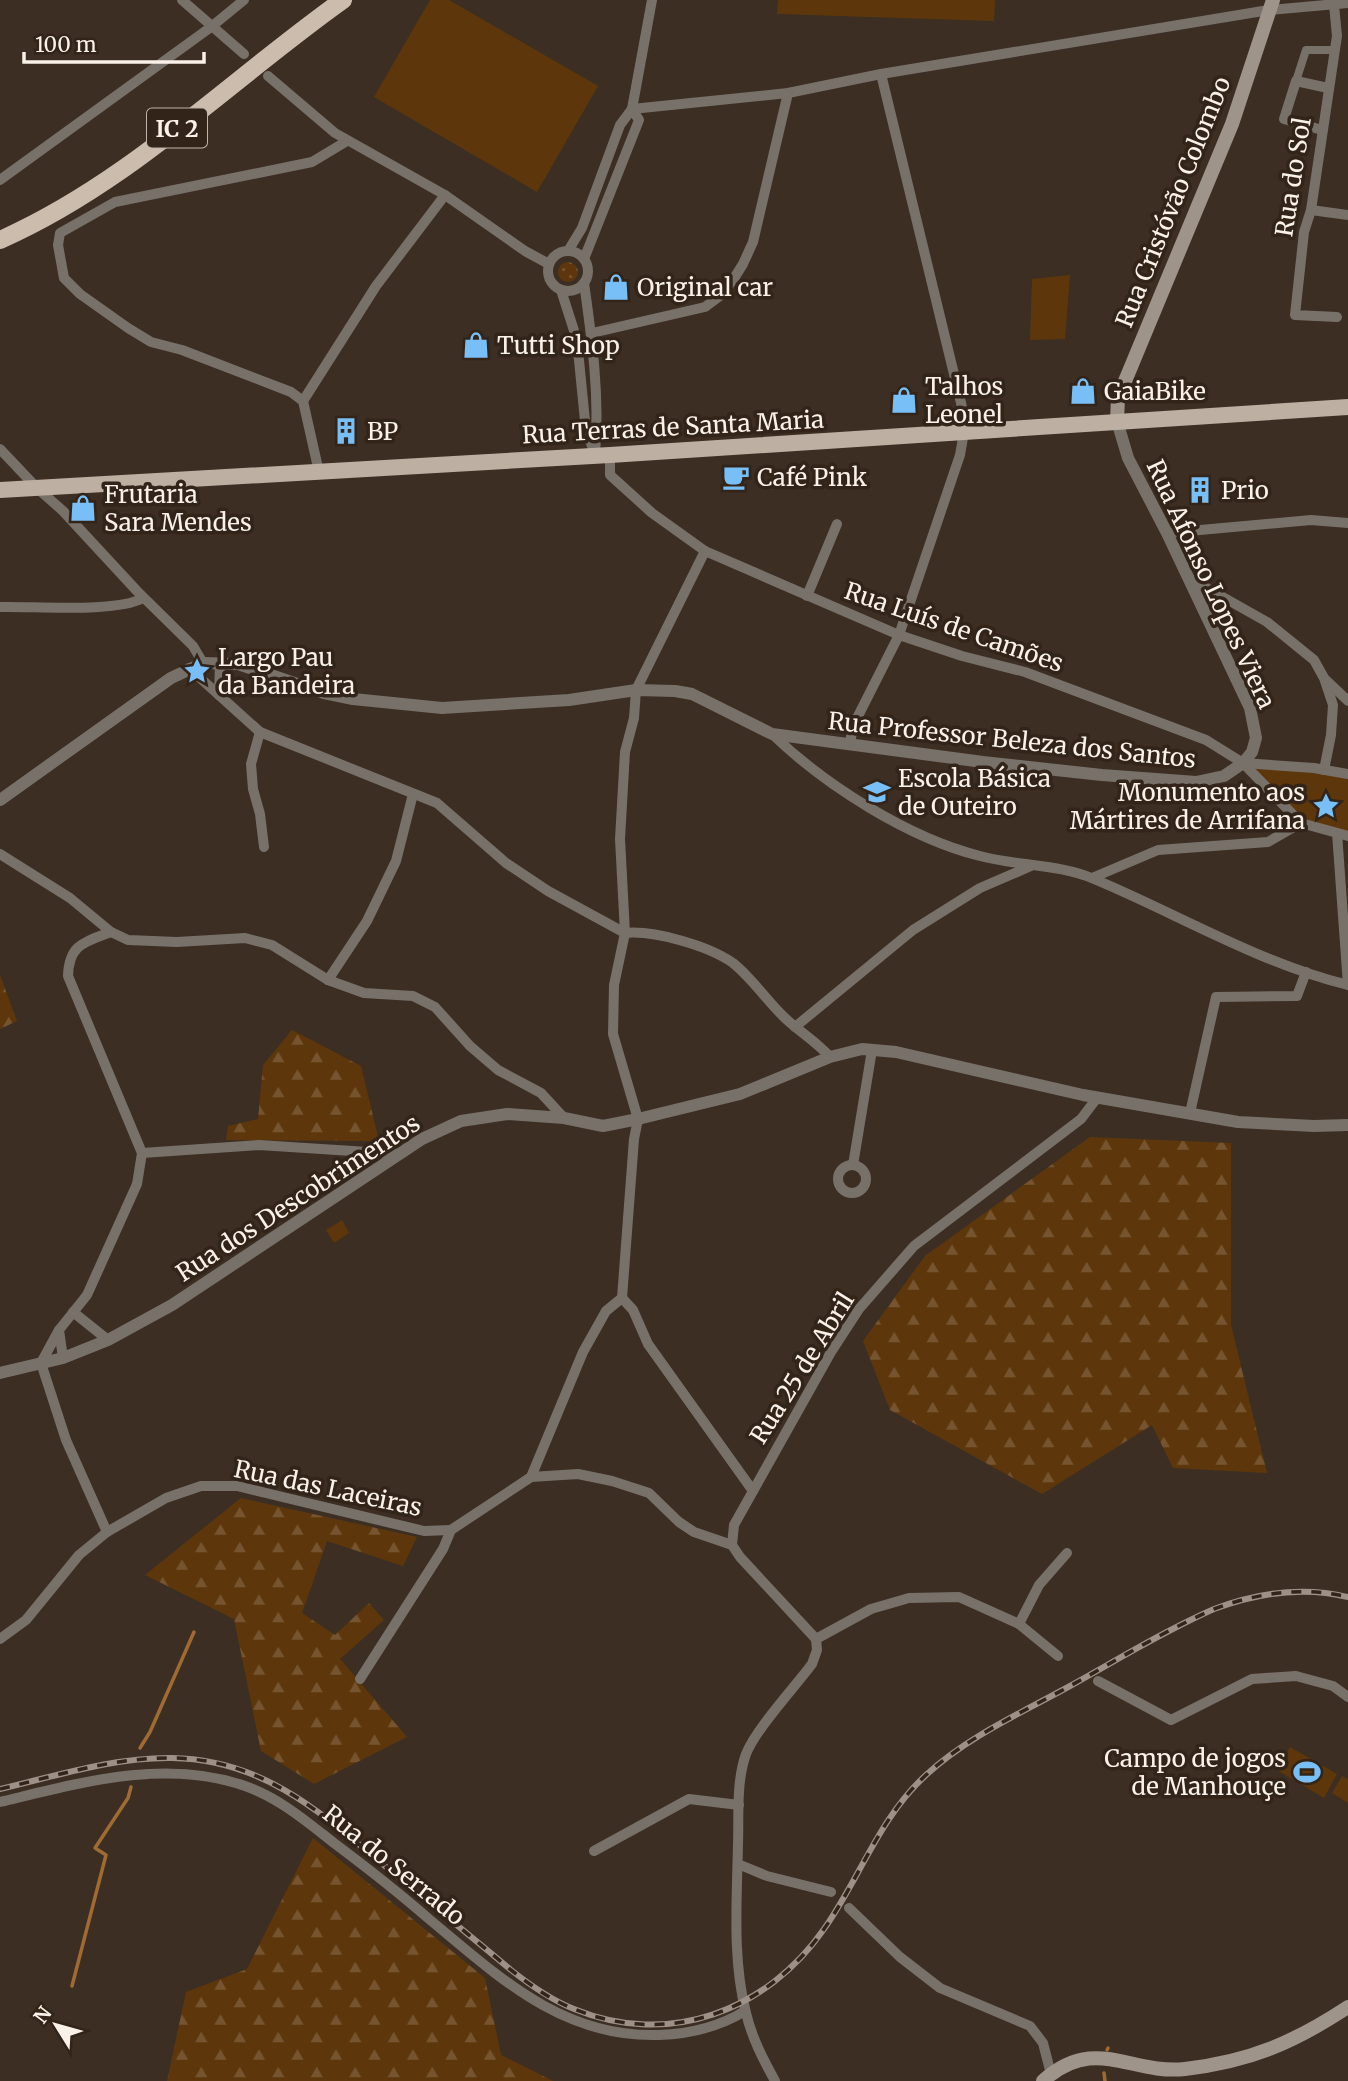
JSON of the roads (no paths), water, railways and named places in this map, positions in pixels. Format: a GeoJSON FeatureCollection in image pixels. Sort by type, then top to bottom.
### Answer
{"type":"FeatureCollection","features":[{"type":"Feature","properties":{"kind":"highway","name":"IC 2"},"geometry":{"type":"LineString","coordinates":[[0,230],[56,201],[117,163],[329,0]]}},
{"type":"Feature","properties":{"kind":"highway","name":"IC 2"},"geometry":{"type":"LineString","coordinates":[[0,240],[62,209],[121,170],[343,0]]}},
{"type":"Feature","properties":{"kind":"main road","name":"Rua Cristóvão Colombo"},"geometry":{"type":"LineString","coordinates":[[1117,421],[1118,398],[1232,124],[1271,5]]}},
{"type":"Feature","properties":{"kind":"main road","name":"Rua Terras de Santa Maria"},"geometry":{"type":"LineString","coordinates":[[0,490],[1348,407]]}},
{"type":"Feature","properties":{"kind":"main road"},"geometry":{"type":"LineString","coordinates":[[1047,2077],[1071,2063],[1098,2057],[1169,2070],[1256,2054],[1302,2036],[1348,2007]]}},
{"type":"Feature","properties":{"kind":"street"},"geometry":{"type":"LineString","coordinates":[[182,0],[244,54]]}},
{"type":"Feature","properties":{"kind":"street"},"geometry":{"type":"LineString","coordinates":[[0,180],[211,27],[244,0]]}},
{"type":"Feature","properties":{"kind":"street"},"geometry":{"type":"LineString","coordinates":[[568,251],[582,228],[620,125],[632,109],[652,0]]}},
{"type":"Feature","properties":{"kind":"street"},"geometry":{"type":"LineString","coordinates":[[632,109],[788,93],[1271,5],[1348,3]]}},
{"type":"Feature","properties":{"kind":"street","name":"Rua do Sol"},"geometry":{"type":"LineString","coordinates":[[1334,5],[1337,36],[1311,210],[1304,232],[1295,315],[1337,317]]}},
{"type":"Feature","properties":{"kind":"street"},"geometry":{"type":"LineString","coordinates":[[1322,130],[1284,119],[1306,50],[1335,50]]}},
{"type":"Feature","properties":{"kind":"street"},"geometry":{"type":"LineString","coordinates":[[849,745],[855,722],[899,635],[960,455],[964,432],[962,411],[881,74]]}},
{"type":"Feature","properties":{"kind":"street"},"geometry":{"type":"LineString","coordinates":[[268,76],[335,133],[444,195],[525,251],[549,264]]}},
{"type":"Feature","properties":{"kind":"street"},"geometry":{"type":"LineString","coordinates":[[1296,81],[1328,88]]}},
{"type":"Feature","properties":{"kind":"street"},"geometry":{"type":"LineString","coordinates":[[592,333],[705,307],[721,295],[743,264],[753,242],[788,93]]}},
{"type":"Feature","properties":{"kind":"street"},"geometry":{"type":"LineString","coordinates":[[584,259],[639,120],[632,109]]}},
{"type":"Feature","properties":{"kind":"street"},"geometry":{"type":"LineString","coordinates":[[319,472],[303,401],[291,392],[182,350],[151,342],[128,328],[80,294],[64,278],[58,245],[60,233],[115,202],[312,162],[347,141]]}},
{"type":"Feature","properties":{"kind":"street"},"geometry":{"type":"LineString","coordinates":[[303,401],[376,286],[444,195]]}},
{"type":"Feature","properties":{"kind":"street"},"geometry":{"type":"LineString","coordinates":[[1311,210],[1348,215]]}},
{"type":"Feature","properties":{"kind":"street"},"geometry":{"type":"LineString","coordinates":[[568,251],[575,252],[584,259],[588,271],[584,283],[592,333],[602,454],[586,431],[577,340],[561,290],[548,276],[549,264],[556,254],[568,251]]}},
{"type":"Feature","properties":{"kind":"street"},"geometry":{"type":"LineString","coordinates":[[561,290],[573,290],[584,283]]}},
{"type":"Feature","properties":{"kind":"street","name":"Rua Afonso Lopes Viera"},"geometry":{"type":"LineString","coordinates":[[1117,421],[1128,458],[1189,578],[1250,708],[1256,738],[1252,752],[1243,763]]}},
{"type":"Feature","properties":{"kind":"street"},"geometry":{"type":"LineString","coordinates":[[0,449],[192,646],[203,663]]}},
{"type":"Feature","properties":{"kind":"street","name":"Rua Luís de Camões"},"geometry":{"type":"LineString","coordinates":[[602,454],[610,475],[652,513],[705,551],[899,635],[962,656],[1025,672],[1159,721],[1206,740],[1243,763]]}},
{"type":"Feature","properties":{"kind":"street"},"geometry":{"type":"LineString","coordinates":[[60,487],[63,511]]}},
{"type":"Feature","properties":{"kind":"street"},"geometry":{"type":"LineString","coordinates":[[1167,533],[1311,520],[1348,523]]}},
{"type":"Feature","properties":{"kind":"street"},"geometry":{"type":"LineString","coordinates":[[807,596],[837,524]]}},
{"type":"Feature","properties":{"kind":"street"},"geometry":{"type":"LineString","coordinates":[[531,1477],[583,1352],[606,1311],[622,1298],[634,1139],[638,1119],[613,1034],[614,985],[625,933],[620,839],[625,752],[634,718],[636,690],[705,551]]}},
{"type":"Feature","properties":{"kind":"street"},"geometry":{"type":"LineString","coordinates":[[1189,578],[1267,622],[1314,660],[1324,678],[1333,705],[1331,735],[1324,770]]}},
{"type":"Feature","properties":{"kind":"street"},"geometry":{"type":"LineString","coordinates":[[0,607],[108,607],[132,605],[143,598]]}},
{"type":"Feature","properties":{"kind":"street"},"geometry":{"type":"LineString","coordinates":[[0,800],[189,668],[203,663],[220,662],[219,695]]}},
{"type":"Feature","properties":{"kind":"street","name":"Rua Professor Beleza dos Santos"},"geometry":{"type":"LineString","coordinates":[[220,662],[238,664],[324,693],[442,708],[569,700],[636,690],[675,691],[692,694],[772,734],[1076,772],[1196,782],[1224,776],[1243,763]]}},
{"type":"Feature","properties":{"kind":"street"},"geometry":{"type":"LineString","coordinates":[[189,668],[260,733],[437,803],[517,870],[548,891],[625,933],[644,931],[689,943],[733,963],[795,1027],[830,1057]]}},
{"type":"Feature","properties":{"kind":"street"},"geometry":{"type":"LineString","coordinates":[[1324,678],[1348,701]]}},
{"type":"Feature","properties":{"kind":"street"},"geometry":{"type":"LineString","coordinates":[[260,733],[251,764],[264,847]]}},
{"type":"Feature","properties":{"kind":"street"},"geometry":{"type":"LineString","coordinates":[[772,734],[797,757],[833,782],[915,832],[978,856],[1092,878],[1220,937],[1306,972],[1348,985],[1342,835],[1301,823],[1243,763]]}},
{"type":"Feature","properties":{"kind":"street"},"geometry":{"type":"LineString","coordinates":[[1243,763],[1348,774]]}},
{"type":"Feature","properties":{"kind":"street"},"geometry":{"type":"LineString","coordinates":[[328,980],[368,921],[396,860],[413,793]]}},
{"type":"Feature","properties":{"kind":"street"},"geometry":{"type":"LineString","coordinates":[[1092,878],[1158,850],[1268,842],[1301,823]]}},
{"type":"Feature","properties":{"kind":"street"},"geometry":{"type":"LineString","coordinates":[[0,854],[70,898],[111,932],[128,940],[177,942],[245,938],[272,945],[328,980],[365,993],[413,996],[435,1007],[470,1046],[498,1070],[541,1093],[564,1118]]}},
{"type":"Feature","properties":{"kind":"street"},"geometry":{"type":"LineString","coordinates":[[795,1027],[913,930],[981,888],[1032,866]]}},
{"type":"Feature","properties":{"kind":"street"},"geometry":{"type":"LineString","coordinates":[[107,1532],[66,1440],[41,1363],[59,1330],[87,1295],[137,1184],[142,1153],[68,976],[68,960],[82,944],[111,932]]}},
{"type":"Feature","properties":{"kind":"street"},"geometry":{"type":"LineString","coordinates":[[1190,1114],[1216,998],[1297,996],[1306,972]]}},
{"type":"Feature","properties":{"kind":"street","name":"Rua dos Descobrimentos"},"geometry":{"type":"LineString","coordinates":[[0,1373],[63,1358],[108,1339],[172,1305],[422,1139],[461,1121],[507,1114],[564,1118],[603,1126],[740,1094],[830,1057],[862,1049],[896,1052],[1097,1098],[1238,1122],[1348,1125]]}},
{"type":"Feature","properties":{"kind":"street"},"geometry":{"type":"LineString","coordinates":[[853,1165],[872,1050]]}},
{"type":"Feature","properties":{"kind":"street","name":"Rua 25 de Abril"},"geometry":{"type":"LineString","coordinates":[[732,1545],[734,1525],[831,1352],[859,1309],[914,1246],[1081,1119],[1097,1098]]}},
{"type":"Feature","properties":{"kind":"street"},"geometry":{"type":"LineString","coordinates":[[142,1153],[259,1145],[399,1154]]}},
{"type":"Feature","properties":{"kind":"street"},"geometry":{"type":"LineString","coordinates":[[622,1298],[633,1310],[648,1344],[753,1491]]}},
{"type":"Feature","properties":{"kind":"street"},"geometry":{"type":"LineString","coordinates":[[74,1312],[108,1339]]}},
{"type":"Feature","properties":{"kind":"street"},"geometry":{"type":"LineString","coordinates":[[59,1330],[63,1358]]}},
{"type":"Feature","properties":{"kind":"street"},"geometry":{"type":"LineString","coordinates":[[360,1679],[443,1549],[451,1530],[531,1477],[578,1474],[649,1493],[679,1522],[694,1532],[732,1545],[816,1639],[817,1650],[812,1664],[756,1737],[746,1754],[741,1775],[736,1917],[745,2011],[755,2042],[775,2081]]}},
{"type":"Feature","properties":{"kind":"street","name":"Rua das Laceiras"},"geometry":{"type":"LineString","coordinates":[[0,1639],[26,1620],[79,1555],[107,1532],[166,1498],[201,1486],[237,1486],[424,1531],[451,1530]]}},
{"type":"Feature","properties":{"kind":"street"},"geometry":{"type":"LineString","coordinates":[[1019,1624],[1039,1585],[1067,1553]]}},
{"type":"Feature","properties":{"kind":"street"},"geometry":{"type":"LineString","coordinates":[[816,1639],[871,1609],[909,1598],[959,1598],[1019,1624],[1058,1656]]}},
{"type":"Feature","properties":{"kind":"street"},"geometry":{"type":"LineString","coordinates":[[1098,1681],[1171,1720],[1252,1679],[1296,1676],[1333,1686],[1346,1693]]}},
{"type":"Feature","properties":{"kind":"street","name":"Rua do Serrado"},"geometry":{"type":"LineString","coordinates":[[0,1802],[82,1783],[156,1773],[192,1773],[229,1781],[264,1793],[296,1813],[396,1890],[514,1987],[560,2015],[613,2032],[661,2035],[706,2029],[745,2011]]}},
{"type":"Feature","properties":{"kind":"street"},"geometry":{"type":"LineString","coordinates":[[594,1851],[689,1799],[739,1805]]}},
{"type":"Feature","properties":{"kind":"street"},"geometry":{"type":"LineString","coordinates":[[738,1864],[767,1876],[831,1892]]}},
{"type":"Feature","properties":{"kind":"street"},"geometry":{"type":"LineString","coordinates":[[849,1908],[900,1957],[940,1988],[1030,2026],[1043,2043],[1047,2077]]}},
{"type":"Feature","properties":{"kind":"waterway"},"geometry":{"type":"LineString","coordinates":[[140,1748],[150,1732],[194,1632]]}},
{"type":"Feature","properties":{"kind":"waterway"},"geometry":{"type":"LineString","coordinates":[[72,1986],[106,1855],[95,1848],[128,1798],[131,1787]]}},
{"type":"Feature","properties":{"kind":"waterway"},"geometry":{"type":"LineString","coordinates":[[1104,2073],[1105,2081]]}},
{"type":"Feature","properties":{"kind":"railway"},"geometry":{"type":"LineString","coordinates":[[0,1789],[85,1768],[150,1759],[205,1761],[236,1768],[292,1794],[317,1812],[511,1970],[549,1997],[574,2009],[610,2020],[645,2024],[680,2022],[713,2014],[745,2001],[774,1982],[801,1958],[837,1910],[895,1810],[926,1775],[977,1737],[1159,1636],[1214,1609],[1280,1593],[1314,1592],[1348,1597]]}},
{"type":"Feature","properties":{"kind":"place","name":"Original car"},"geometry":{"type":"Point","coordinates":[616,287]}},
{"type":"Feature","properties":{"kind":"place","name":"Tutti Shop"},"geometry":{"type":"Point","coordinates":[476,345]}},
{"type":"Feature","properties":{"kind":"place","name":"GaiaBike"},"geometry":{"type":"Point","coordinates":[1083,391]}},
{"type":"Feature","properties":{"kind":"place","name":"Talhos Leonel"},"geometry":{"type":"Point","coordinates":[904,400]}},
{"type":"Feature","properties":{"kind":"place","name":"BP"},"geometry":{"type":"Point","coordinates":[346,431]}},
{"type":"Feature","properties":{"kind":"place","name":"Café Pink"},"geometry":{"type":"Point","coordinates":[736,477]}},
{"type":"Feature","properties":{"kind":"place","name":"Prio"},"geometry":{"type":"Point","coordinates":[1200,490]}},
{"type":"Feature","properties":{"kind":"place","name":"Frutaria Sara Mendes"},"geometry":{"type":"Point","coordinates":[83,508]}},
{"type":"Feature","properties":{"kind":"place","name":"Largo Pau da Bandeira"},"geometry":{"type":"Point","coordinates":[197,671]}},
{"type":"Feature","properties":{"kind":"place","name":"Escola Básica de Outeiro"},"geometry":{"type":"Point","coordinates":[877,792]}},
{"type":"Feature","properties":{"kind":"place","name":"Monumento aos Mártires de Arrifana"},"geometry":{"type":"Point","coordinates":[1326,806]}},
{"type":"Feature","properties":{"kind":"place","name":"Campo de jogos de Manhouçe"},"geometry":{"type":"Point","coordinates":[1307,1772]}}]}
